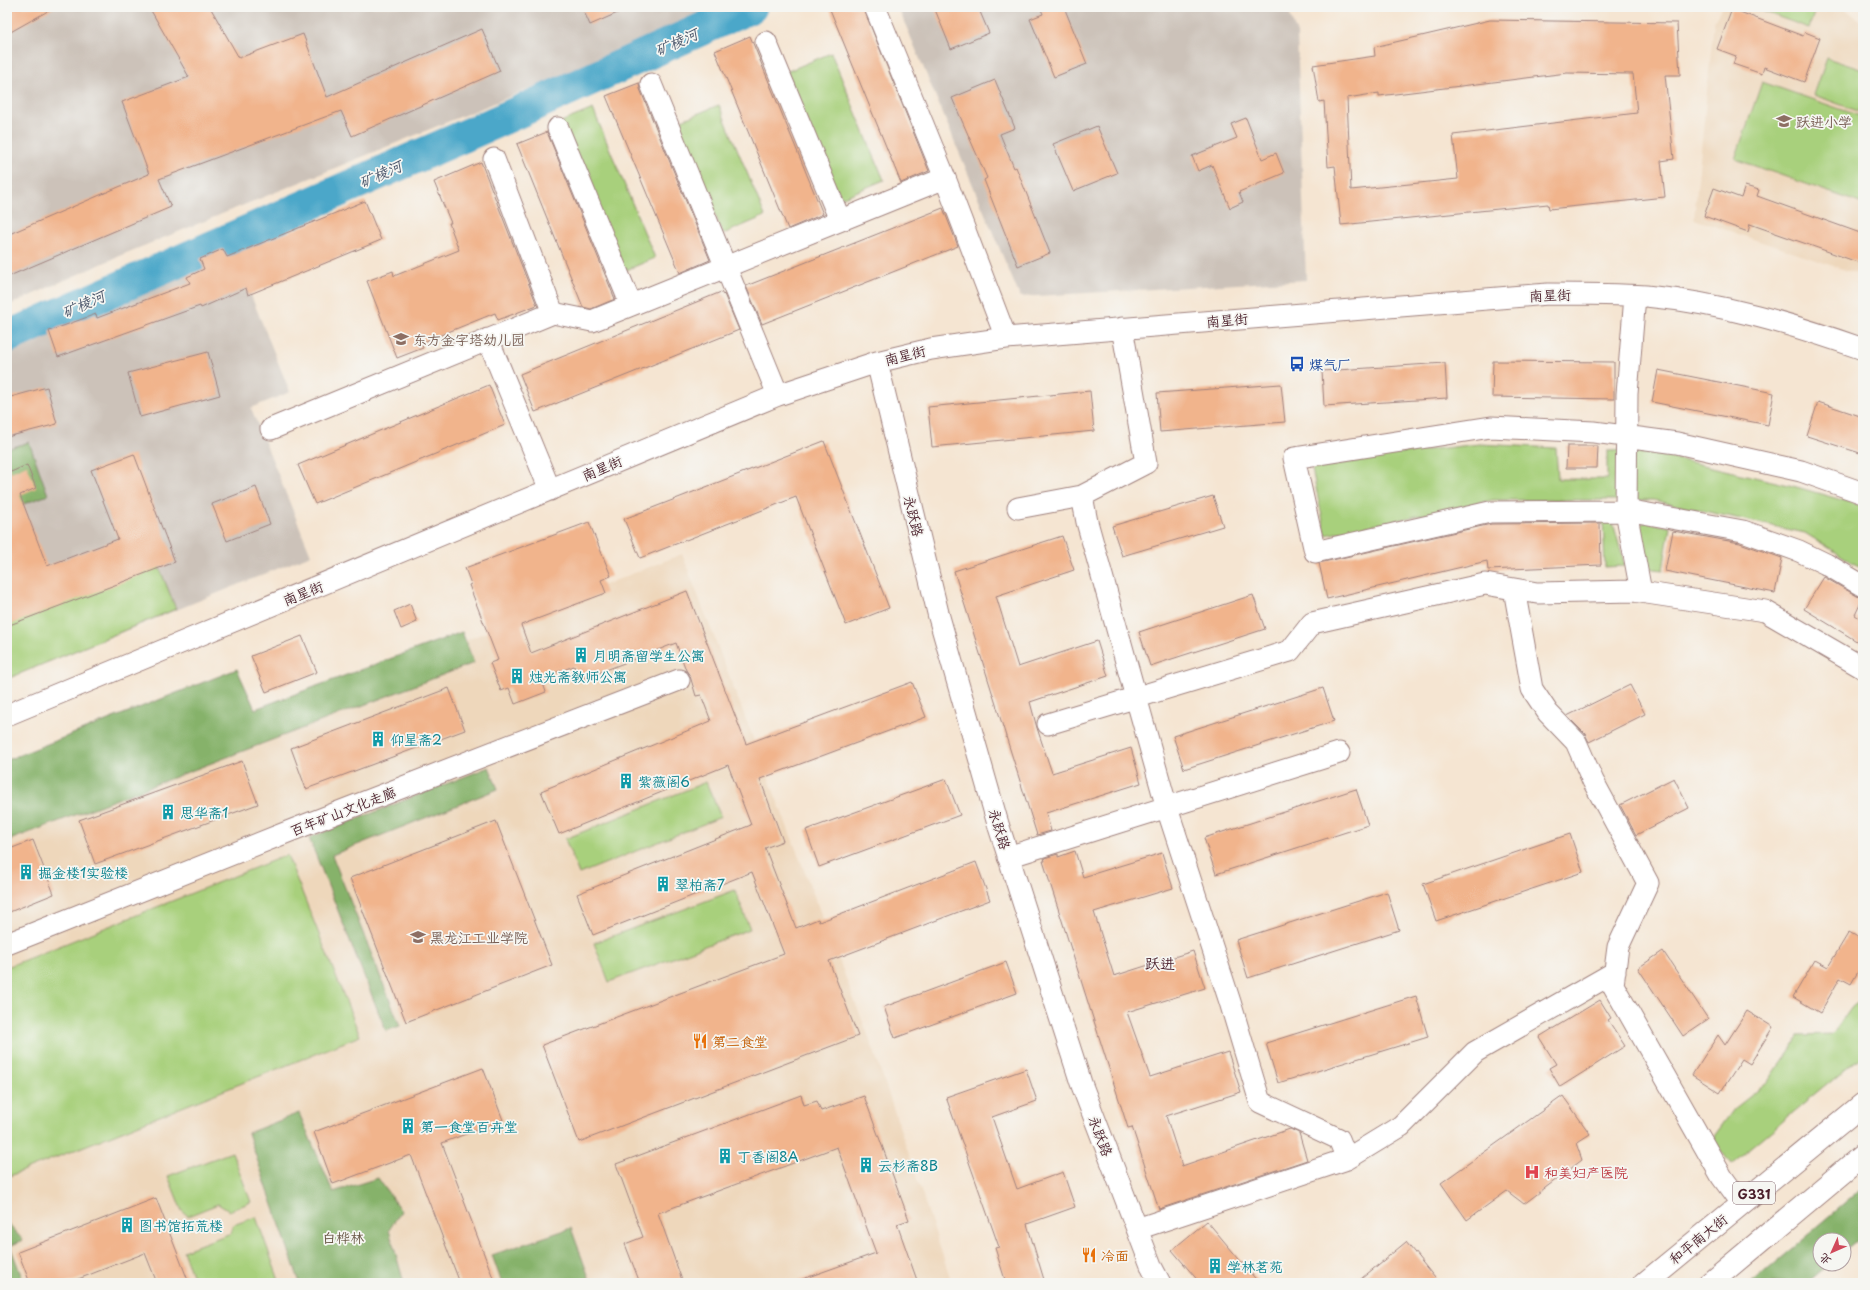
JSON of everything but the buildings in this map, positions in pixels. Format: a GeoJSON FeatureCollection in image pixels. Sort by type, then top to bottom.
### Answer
{"type":"FeatureCollection","features":[{"type":"Feature","properties":{"kind":"highway","name":"和平南大街"},"geometry":{"type":"LineString","coordinates":[[1645,1283],[1863,1104]]}},
{"type":"Feature","properties":{"kind":"highway","name":"G331"},"geometry":{"type":"LineString","coordinates":[[1710,1283],[1863,1155]]}},
{"type":"Feature","properties":{"kind":"street"},"geometry":{"type":"LineString","coordinates":[[875,7],[944,178],[1006,338]]}},
{"type":"Feature","properties":{"kind":"street"},"geometry":{"type":"LineString","coordinates":[[766,42],[840,220]]}},
{"type":"Feature","properties":{"kind":"street"},"geometry":{"type":"LineString","coordinates":[[651,84],[778,395]]}},
{"type":"Feature","properties":{"kind":"street"},"geometry":{"type":"LineString","coordinates":[[558,128],[631,305]]}},
{"type":"Feature","properties":{"kind":"street"},"geometry":{"type":"LineString","coordinates":[[494,159],[553,313]]}},
{"type":"Feature","properties":{"kind":"street"},"geometry":{"type":"LineString","coordinates":[[271,429],[553,313],[592,321],[944,178]]}},
{"type":"Feature","properties":{"kind":"street","name":"南星街"},"geometry":{"type":"LineString","coordinates":[[7,714],[778,395],[877,362],[931,349],[1006,338],[1548,294],[1635,296],[1687,301],[1743,312],[1801,327],[1863,350]]}},
{"type":"Feature","properties":{"kind":"street"},"geometry":{"type":"LineString","coordinates":[[1635,296],[1627,394],[1626,511],[1641,592]]}},
{"type":"Feature","properties":{"kind":"street"},"geometry":{"type":"LineString","coordinates":[[1018,508],[1082,496],[1146,463],[1122,328]]}},
{"type":"Feature","properties":{"kind":"street"},"geometry":{"type":"LineString","coordinates":[[488,339],[550,490]]}},
{"type":"Feature","properties":{"kind":"street","name":"永跃路"},"geometry":{"type":"LineString","coordinates":[[877,362],[939,617],[1008,857],[1081,1083],[1152,1268],[1160,1283]]}},
{"type":"Feature","properties":{"kind":"street"},"geometry":{"type":"LineString","coordinates":[[1863,492],[1801,470],[1677,443],[1594,432],[1491,427],[1294,458],[1315,552],[1490,512],[1626,511],[1743,531],[1800,551],[1826,564],[1863,586]]}},
{"type":"Feature","properties":{"kind":"street"},"geometry":{"type":"LineString","coordinates":[[1082,496],[1087,522],[1167,808],[1230,1002],[1260,1102],[1339,1139],[1347,1158]]}},
{"type":"Feature","properties":{"kind":"street"},"geometry":{"type":"LineString","coordinates":[[1048,724],[1290,651],[1312,623],[1485,584],[1537,593],[1641,592],[1765,611],[1863,668]]}},
{"type":"Feature","properties":{"kind":"street"},"geometry":{"type":"LineString","coordinates":[[1514,589],[1532,690],[1548,713],[1576,742],[1593,781],[1648,883],[1618,947],[1613,985],[1722,1177],[1742,1203]]}},
{"type":"Feature","properties":{"kind":"street","name":"百年矿山文化走廊"},"geometry":{"type":"LineString","coordinates":[[7,944],[287,832],[679,680]]}},
{"type":"Feature","properties":{"kind":"street"},"geometry":{"type":"LineString","coordinates":[[1008,857],[1339,753]]}},
{"type":"Feature","properties":{"kind":"street"},"geometry":{"type":"LineString","coordinates":[[1137,1229],[1347,1158],[1401,1126],[1475,1052],[1615,972]]}},
{"type":"Feature","properties":{"kind":"shaded area"},"geometry":{"type":"Polygon","coordinates":[[[7,7],[729,7],[119,256],[7,306],[7,7]]]}},
{"type":"Feature","properties":{"kind":"shaded area"},"geometry":{"type":"Polygon","coordinates":[[[898,7],[1287,7],[1297,34],[1306,280],[1020,297],[898,7]]]}},
{"type":"Feature","properties":{"kind":"shaded area","name":"跃进小学"},"geometry":{"type":"Polygon","coordinates":[[[1722,7],[1843,7],[1863,23],[1863,276],[1694,219],[1714,22],[1722,7]]]}},
{"type":"Feature","properties":{"kind":"shaded area"},"geometry":{"type":"Polygon","coordinates":[[[231,246],[290,392],[251,408],[311,555],[7,679],[7,348],[130,289],[231,246]]]}},
{"type":"Feature","properties":{"kind":"shaded area","name":"黑龙江工业学院"},"geometry":{"type":"Polygon","coordinates":[[[682,554],[874,1051],[952,1283],[7,1283],[7,823],[682,554]]]}},
{"type":"Feature","properties":{"kind":"green space"},"geometry":{"type":"Polygon","coordinates":[[[1751,7],[1816,7],[1809,28],[1751,7]]]}},
{"type":"Feature","properties":{"kind":"green space"},"geometry":{"type":"Polygon","coordinates":[[[831,53],[884,180],[839,199],[786,72],[831,53]]]}},
{"type":"Feature","properties":{"kind":"green space"},"geometry":{"type":"Polygon","coordinates":[[[1827,58],[1863,70],[1863,113],[1814,95],[1827,58]]]}},
{"type":"Feature","properties":{"kind":"green space"},"geometry":{"type":"Polygon","coordinates":[[[1762,82],[1863,117],[1863,204],[1735,159],[1762,82]]]}},
{"type":"Feature","properties":{"kind":"green space"},"geometry":{"type":"Polygon","coordinates":[[[719,105],[765,216],[723,234],[677,122],[719,105]]]}},
{"type":"Feature","properties":{"kind":"green space"},"geometry":{"type":"Polygon","coordinates":[[[593,109],[655,258],[624,271],[561,122],[593,109]]]}},
{"type":"Feature","properties":{"kind":"green space"},"geometry":{"type":"Polygon","coordinates":[[[29,442],[48,495],[7,510],[7,449],[29,442]]]}},
{"type":"Feature","properties":{"kind":"green space"},"geometry":{"type":"Polygon","coordinates":[[[1479,444],[1556,448],[1558,479],[1607,479],[1607,451],[1639,450],[1793,486],[1863,506],[1863,569],[1805,533],[1653,500],[1493,500],[1326,535],[1312,469],[1401,453],[1479,444]]]}},
{"type":"Feature","properties":{"kind":"green space"},"geometry":{"type":"Polygon","coordinates":[[[1603,519],[1612,519],[1625,566],[1605,567],[1603,519]]]}},
{"type":"Feature","properties":{"kind":"green space"},"geometry":{"type":"Polygon","coordinates":[[[1646,522],[1670,527],[1663,570],[1646,568],[1636,529],[1639,525],[1646,522]]]}},
{"type":"Feature","properties":{"kind":"green space"},"geometry":{"type":"Polygon","coordinates":[[[158,564],[176,609],[7,679],[7,625],[158,564]]]}},
{"type":"Feature","properties":{"kind":"green space"},"geometry":{"type":"Polygon","coordinates":[[[462,632],[474,663],[7,841],[7,760],[237,669],[255,709],[462,632]]]}},
{"type":"Feature","properties":{"kind":"green space"},"geometry":{"type":"Polygon","coordinates":[[[489,767],[498,789],[332,855],[400,1026],[386,1031],[309,838],[489,767]]]}},
{"type":"Feature","properties":{"kind":"green space"},"geometry":{"type":"Polygon","coordinates":[[[706,782],[721,817],[579,874],[565,839],[706,782]]]}},
{"type":"Feature","properties":{"kind":"green space"},"geometry":{"type":"Polygon","coordinates":[[[287,855],[360,1036],[7,1177],[7,967],[287,855]]]}},
{"type":"Feature","properties":{"kind":"green space"},"geometry":{"type":"Polygon","coordinates":[[[735,890],[750,929],[609,982],[594,943],[735,890]]]}},
{"type":"Feature","properties":{"kind":"green space"},"geometry":{"type":"Polygon","coordinates":[[[1863,998],[1863,1055],[1731,1164],[1712,1139],[1734,1109],[1767,1083],[1800,1035],[1832,1034],[1852,1006],[1863,998]]]}},
{"type":"Feature","properties":{"kind":"green space","name":"白桦林"},"geometry":{"type":"Polygon","coordinates":[[[299,1113],[333,1192],[378,1178],[401,1211],[389,1230],[404,1283],[300,1283],[248,1133],[299,1113]]]}},
{"type":"Feature","properties":{"kind":"green space"},"geometry":{"type":"Polygon","coordinates":[[[232,1152],[251,1202],[229,1211],[218,1204],[188,1216],[182,1211],[168,1176],[232,1152]]]}},
{"type":"Feature","properties":{"kind":"green space"},"geometry":{"type":"Polygon","coordinates":[[[1863,1188],[1863,1235],[1852,1244],[1852,1232],[1812,1232],[1812,1272],[1820,1272],[1807,1283],[1751,1283],[1863,1188]]]}},
{"type":"Feature","properties":{"kind":"green space"},"geometry":{"type":"Polygon","coordinates":[[[256,1217],[280,1283],[195,1283],[183,1251],[231,1233],[233,1225],[256,1217]]]}},
{"type":"Feature","properties":{"kind":"green space"},"geometry":{"type":"Polygon","coordinates":[[[7,1223],[23,1240],[10,1246],[24,1283],[7,1283],[7,1223]]]}},
{"type":"Feature","properties":{"kind":"green space"},"geometry":{"type":"Polygon","coordinates":[[[571,1228],[591,1283],[502,1283],[492,1255],[571,1228]]]}},
{"type":"Feature","properties":{"kind":"waterway","name":"矿棱河"},"geometry":{"type":"LineString","coordinates":[[7,337],[505,118],[751,7]]}},
{"type":"Feature","properties":{"kind":"place","name":"跃进小学"},"geometry":{"type":"Point","coordinates":[1784,121]}},
{"type":"Feature","properties":{"kind":"place","name":"东方金字塔幼儿园"},"geometry":{"type":"Point","coordinates":[401,339]}},
{"type":"Feature","properties":{"kind":"place","name":"煤气厂"},"geometry":{"type":"Point","coordinates":[1297,364]}},
{"type":"Feature","properties":{"kind":"place","name":"月明斋留学生公寓"},"geometry":{"type":"Point","coordinates":[581,655]}},
{"type":"Feature","properties":{"kind":"place","name":"烛光斋教师公寓"},"geometry":{"type":"Point","coordinates":[517,676]}},
{"type":"Feature","properties":{"kind":"place","name":"仰星斋2"},"geometry":{"type":"Point","coordinates":[378,739]}},
{"type":"Feature","properties":{"kind":"place","name":"紫薇阁6"},"geometry":{"type":"Point","coordinates":[626,781]}},
{"type":"Feature","properties":{"kind":"place","name":"思华斋1"},"geometry":{"type":"Point","coordinates":[168,812]}},
{"type":"Feature","properties":{"kind":"place","name":"掘金楼1实验楼"},"geometry":{"type":"Point","coordinates":[26,872]}},
{"type":"Feature","properties":{"kind":"place","name":"翠柏斋7"},"geometry":{"type":"Point","coordinates":[663,884]}},
{"type":"Feature","properties":{"kind":"place","name":"黑龙江工业学院"},"geometry":{"type":"Point","coordinates":[418,937]}},
{"type":"Feature","properties":{"kind":"place","name":"第二食堂"},"geometry":{"type":"Point","coordinates":[700,1041]}},
{"type":"Feature","properties":{"kind":"place","name":"第一食堂百卉堂"},"geometry":{"type":"Point","coordinates":[408,1126]}},
{"type":"Feature","properties":{"kind":"place","name":"丁香阁8A"},"geometry":{"type":"Point","coordinates":[725,1156]}},
{"type":"Feature","properties":{"kind":"place","name":"云杉斋8B"},"geometry":{"type":"Point","coordinates":[866,1165]}},
{"type":"Feature","properties":{"kind":"place","name":"和美妇产医院"},"geometry":{"type":"Point","coordinates":[1532,1172]}},
{"type":"Feature","properties":{"kind":"place","name":"图书馆拓荒楼"},"geometry":{"type":"Point","coordinates":[127,1225]}},
{"type":"Feature","properties":{"kind":"place","name":"冷面"},"geometry":{"type":"Point","coordinates":[1089,1255]}},
{"type":"Feature","properties":{"kind":"place","name":"学林茗苑"},"geometry":{"type":"Point","coordinates":[1215,1266]}},
{"type":"Feature","properties":{"kind":"district","name":"跃进"},"geometry":{"type":"Point","coordinates":[1160,962]}}]}
